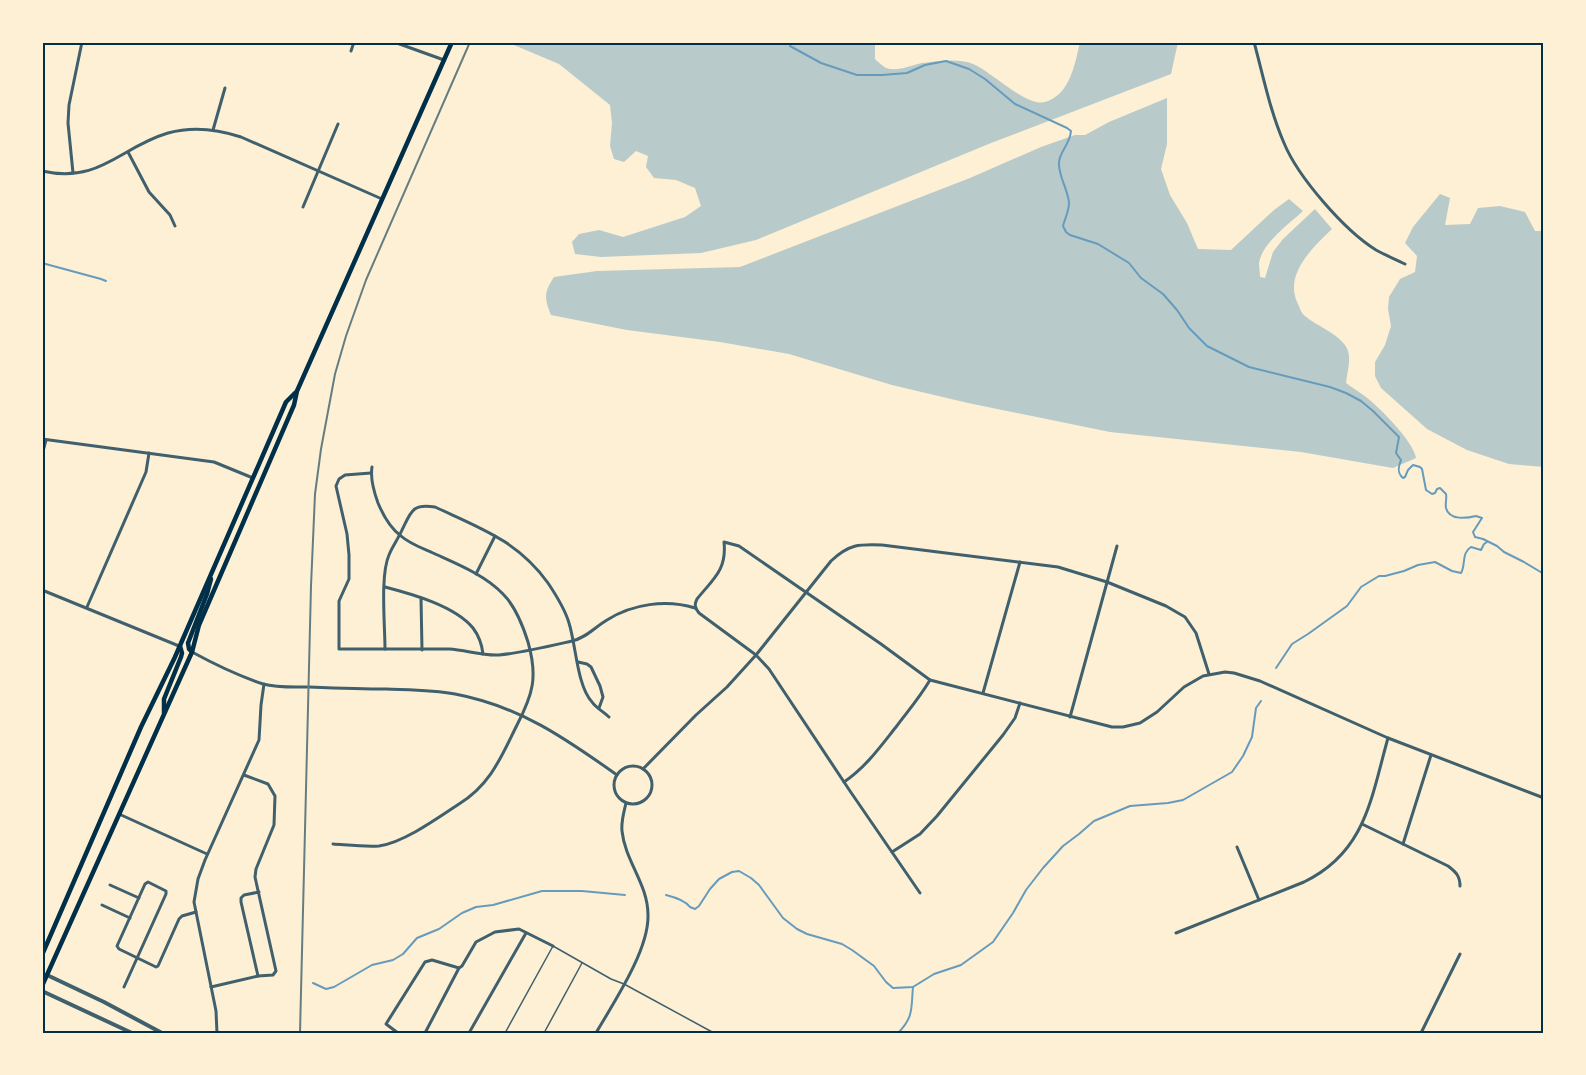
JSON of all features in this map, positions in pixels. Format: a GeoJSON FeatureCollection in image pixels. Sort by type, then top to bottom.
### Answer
{"type":"FeatureCollection","features":[{"type":"Feature","properties":{"kind":"main road"},"geometry":{"type":"LineString","coordinates":[[42,986],[192,652],[199,625],[294,405],[297,390],[452,42]]}},
{"type":"Feature","properties":{"kind":"main road"},"geometry":{"type":"LineString","coordinates":[[42,955],[286,402],[297,390]]}},
{"type":"Feature","properties":{"kind":"main road"},"geometry":{"type":"LineString","coordinates":[[192,652],[188,643],[207,594],[214,566]]}},
{"type":"Feature","properties":{"kind":"main road"},"geometry":{"type":"LineString","coordinates":[[165,713],[164,699],[181,657],[180,646]]}},
{"type":"Feature","properties":{"kind":"street"},"geometry":{"type":"LineString","coordinates":[[73,173],[68,123],[69,105],[82,42]]}},
{"type":"Feature","properties":{"kind":"street"},"geometry":{"type":"LineString","coordinates":[[351,51],[354,42]]}},
{"type":"Feature","properties":{"kind":"street"},"geometry":{"type":"LineString","coordinates":[[394,42],[444,60]]}},
{"type":"Feature","properties":{"kind":"street"},"geometry":{"type":"LineString","coordinates":[[1254,42],[1277,125],[1290,156],[1299,170],[1350,231],[1376,250],[1405,264]]}},
{"type":"Feature","properties":{"kind":"street"},"geometry":{"type":"LineString","coordinates":[[213,130],[225,88]]}},
{"type":"Feature","properties":{"kind":"street"},"geometry":{"type":"LineString","coordinates":[[303,207],[338,124]]}},
{"type":"Feature","properties":{"kind":"street"},"geometry":{"type":"LineString","coordinates":[[42,171],[57,174],[97,168],[169,133],[198,128],[242,137],[382,199]]}},
{"type":"Feature","properties":{"kind":"street"},"geometry":{"type":"LineString","coordinates":[[128,152],[149,192],[170,215],[175,226]]}},
{"type":"Feature","properties":{"kind":"street"},"geometry":{"type":"LineString","coordinates":[[42,455],[44,439],[214,462],[253,478]]}},
{"type":"Feature","properties":{"kind":"street"},"geometry":{"type":"LineString","coordinates":[[87,607],[146,472],[149,453]]}},
{"type":"Feature","properties":{"kind":"street"},"geometry":{"type":"LineString","coordinates":[[333,844],[380,846],[410,835],[471,797],[491,775],[522,715],[532,688],[534,665],[525,631],[504,594],[466,568],[413,545],[400,536],[383,515],[374,492],[372,467]]}},
{"type":"Feature","properties":{"kind":"street"},"geometry":{"type":"LineString","coordinates":[[371,473],[345,475],[339,479],[336,486],[347,534],[349,555],[349,579],[339,601],[339,649],[451,650],[498,655],[574,641],[592,632],[606,620],[648,604],[664,603],[695,608],[756,655],[769,669],[920,893]]}},
{"type":"Feature","properties":{"kind":"street"},"geometry":{"type":"LineString","coordinates":[[385,649],[384,587],[388,556],[415,507],[423,505],[435,507],[495,536],[527,557],[537,568],[555,594],[568,620],[582,683],[591,702],[609,717]]}},
{"type":"Feature","properties":{"kind":"street"},"geometry":{"type":"LineString","coordinates":[[475,574],[495,536]]}},
{"type":"Feature","properties":{"kind":"street"},"geometry":{"type":"LineString","coordinates":[[695,608],[697,599],[723,564],[724,542],[739,546],[930,680],[1112,728],[1140,723],[1194,680],[1225,672],[1251,678],[1388,738],[1544,798]]}},
{"type":"Feature","properties":{"kind":"street"},"geometry":{"type":"LineString","coordinates":[[643,769],[727,687],[756,655],[822,570],[842,551],[864,544],[882,544],[1068,569],[1106,582],[1167,606],[1185,617],[1196,633],[1209,675]]}},
{"type":"Feature","properties":{"kind":"street"},"geometry":{"type":"LineString","coordinates":[[1070,717],[1116,546]]}},
{"type":"Feature","properties":{"kind":"street"},"geometry":{"type":"LineString","coordinates":[[982,694],[1020,562]]}},
{"type":"Feature","properties":{"kind":"street"},"geometry":{"type":"LineString","coordinates":[[384,587],[421,597],[455,614],[472,626],[481,643],[483,654]]}},
{"type":"Feature","properties":{"kind":"street"},"geometry":{"type":"LineString","coordinates":[[42,590],[180,646]]}},
{"type":"Feature","properties":{"kind":"street"},"geometry":{"type":"LineString","coordinates":[[421,597],[422,650]]}},
{"type":"Feature","properties":{"kind":"street"},"geometry":{"type":"LineString","coordinates":[[192,652],[264,684],[453,693],[489,702],[522,715],[577,747],[617,776]]}},
{"type":"Feature","properties":{"kind":"street"},"geometry":{"type":"LineString","coordinates":[[578,662],[591,667],[600,686],[603,697],[598,708]]}},
{"type":"Feature","properties":{"kind":"street"},"geometry":{"type":"LineString","coordinates":[[844,782],[869,761],[921,696],[930,680]]}},
{"type":"Feature","properties":{"kind":"street"},"geometry":{"type":"LineString","coordinates":[[217,1033],[216,1011],[196,912],[198,879],[258,740],[264,684]]}},
{"type":"Feature","properties":{"kind":"street"},"geometry":{"type":"LineString","coordinates":[[892,852],[920,834],[937,816],[1003,735],[1015,718],[1020,703]]}},
{"type":"Feature","properties":{"kind":"street"},"geometry":{"type":"LineString","coordinates":[[1176,933],[1304,882],[1328,868],[1347,848],[1362,824],[1388,738]]}},
{"type":"Feature","properties":{"kind":"street"},"geometry":{"type":"LineString","coordinates":[[1403,844],[1431,755]]}},
{"type":"Feature","properties":{"kind":"street"},"geometry":{"type":"LineString","coordinates":[[627,767],[643,769],[650,779],[651,791],[639,803],[626,803],[617,796],[614,790],[617,776],[622,769],[627,767]]}},
{"type":"Feature","properties":{"kind":"street"},"geometry":{"type":"LineString","coordinates":[[211,987],[258,976],[273,975],[276,971],[255,877],[256,869],[274,825],[275,796],[268,784],[244,775]]}},
{"type":"Feature","properties":{"kind":"street"},"geometry":{"type":"LineString","coordinates":[[597,1033],[640,952],[648,915],[647,900],[641,882],[630,862],[622,830],[626,803]]}},
{"type":"Feature","properties":{"kind":"street"},"geometry":{"type":"LineString","coordinates":[[118,814],[208,854]]}},
{"type":"Feature","properties":{"kind":"street"},"geometry":{"type":"LineString","coordinates":[[1362,824],[1454,870],[1460,879],[1460,886]]}},
{"type":"Feature","properties":{"kind":"street"},"geometry":{"type":"LineString","coordinates":[[1237,847],[1259,900]]}},
{"type":"Feature","properties":{"kind":"street"},"geometry":{"type":"LineString","coordinates":[[124,987],[138,958],[167,892],[146,883],[117,948],[138,958],[158,966],[179,919],[196,912]]}},
{"type":"Feature","properties":{"kind":"street"},"geometry":{"type":"LineString","coordinates":[[110,885],[139,898]]}},
{"type":"Feature","properties":{"kind":"street"},"geometry":{"type":"LineString","coordinates":[[258,976],[241,898],[244,895],[259,892]]}},
{"type":"Feature","properties":{"kind":"street"},"geometry":{"type":"LineString","coordinates":[[102,905],[130,918]]}},
{"type":"Feature","properties":{"kind":"street"},"geometry":{"type":"LineString","coordinates":[[425,1033],[459,968],[476,942],[495,932],[519,929],[553,946]]}},
{"type":"Feature","properties":{"kind":"street"},"geometry":{"type":"LineString","coordinates":[[470,1033],[526,933]]}},
{"type":"Feature","properties":{"kind":"street"},"geometry":{"type":"LineString","coordinates":[[1421,1033],[1460,954]]}},
{"type":"Feature","properties":{"kind":"street"},"geometry":{"type":"LineString","coordinates":[[398,1033],[386,1024],[425,962],[432,960],[459,968]]}},
{"type":"Feature","properties":{"kind":"street"},"geometry":{"type":"LineString","coordinates":[[46,975],[162,1033]]}},
{"type":"Feature","properties":{"kind":"street"},"geometry":{"type":"LineString","coordinates":[[42,991],[132,1033]]}},
{"type":"Feature","properties":{"kind":"lane"},"geometry":{"type":"LineString","coordinates":[[505,1033],[553,946],[714,1033]]}},
{"type":"Feature","properties":{"kind":"lane"},"geometry":{"type":"LineString","coordinates":[[544,1033],[582,963]]}},
{"type":"Feature","properties":{"kind":"shaded area"},"geometry":{"type":"Polygon","coordinates":[[[507,42],[875,42],[875,59],[886,68],[900,69],[941,61],[967,62],[1028,99],[1045,102],[1060,93],[1066,86],[1080,42],[1178,42],[1171,74],[991,143],[756,240],[701,253],[601,257],[575,254],[572,242],[579,234],[599,230],[623,237],[685,217],[701,206],[695,188],[676,180],[654,178],[646,167],[648,156],[636,151],[624,162],[614,159],[610,146],[612,123],[610,105],[559,64],[507,42]]]}},
{"type":"Feature","properties":{"kind":"shaded area"},"geometry":{"type":"Polygon","coordinates":[[[1167,98],[1167,144],[1161,169],[1170,195],[1187,223],[1198,249],[1231,250],[1289,199],[1303,211],[1265,248],[1259,263],[1260,277],[1265,278],[1273,252],[1283,239],[1315,209],[1332,229],[1309,253],[1297,272],[1294,293],[1298,304],[1305,316],[1345,345],[1349,359],[1346,383],[1387,416],[1403,434],[1416,458],[1393,468],[1301,452],[1110,432],[892,385],[789,354],[627,330],[551,315],[546,295],[554,277],[597,271],[740,267],[970,178],[1041,147],[1075,135],[1085,135],[1109,122],[1167,98]]]}},
{"type":"Feature","properties":{"kind":"shaded area"},"geometry":{"type":"Polygon","coordinates":[[[1440,194],[1450,198],[1445,225],[1470,224],[1478,208],[1500,206],[1525,212],[1535,231],[1544,231],[1544,467],[1509,464],[1467,450],[1427,429],[1381,388],[1375,376],[1375,362],[1385,345],[1391,326],[1388,309],[1389,297],[1400,279],[1415,272],[1417,256],[1405,243],[1413,227],[1440,194]]]}},
{"type":"Feature","properties":{"kind":"waterway"},"geometry":{"type":"LineString","coordinates":[[790,46],[821,63],[857,75],[907,73],[925,65],[946,61],[969,69],[1015,104],[1067,128],[1071,131],[1070,136],[1059,162],[1069,203],[1063,226],[1066,232],[1098,244],[1129,263],[1141,278],[1163,294],[1189,328],[1207,346],[1249,367],[1330,387],[1361,401],[1399,437],[1396,453],[1401,460],[1399,470],[1403,478],[1413,465],[1420,467],[1426,490],[1432,494],[1440,488],[1446,494],[1446,508],[1451,515],[1459,518],[1476,516],[1482,518],[1473,532],[1475,537],[1497,546],[1544,574]]}},
{"type":"Feature","properties":{"kind":"waterway"},"geometry":{"type":"LineString","coordinates":[[42,263],[106,281]]}},
{"type":"Feature","properties":{"kind":"waterway"},"geometry":{"type":"LineString","coordinates":[[1276,668],[1292,644],[1347,606],[1361,587],[1379,576],[1435,562],[1461,573],[1468,550],[1471,547],[1481,550],[1487,542]]}},
{"type":"Feature","properties":{"kind":"waterway"},"geometry":{"type":"LineString","coordinates":[[666,895],[695,909],[719,879],[739,871],[759,885],[783,918],[797,929],[842,944],[852,950],[874,966],[893,988],[913,987],[934,974],[961,965],[993,942],[1043,868],[1063,846],[1094,821],[1130,806],[1183,800],[1232,772],[1252,737],[1256,708],[1261,701]]}},
{"type":"Feature","properties":{"kind":"waterway"},"geometry":{"type":"LineString","coordinates":[[313,983],[326,989],[334,987],[372,965],[393,960],[403,954],[417,938],[439,929],[462,913],[476,907],[493,905],[542,891],[582,891],[625,895]]}},
{"type":"Feature","properties":{"kind":"waterway"},"geometry":{"type":"LineString","coordinates":[[898,1033],[909,1017],[913,987]]}},
{"type":"Feature","properties":{"kind":"railway"},"geometry":{"type":"LineString","coordinates":[[300,1033],[311,586],[315,494],[321,449],[335,374],[366,280],[470,42]]}}]}
